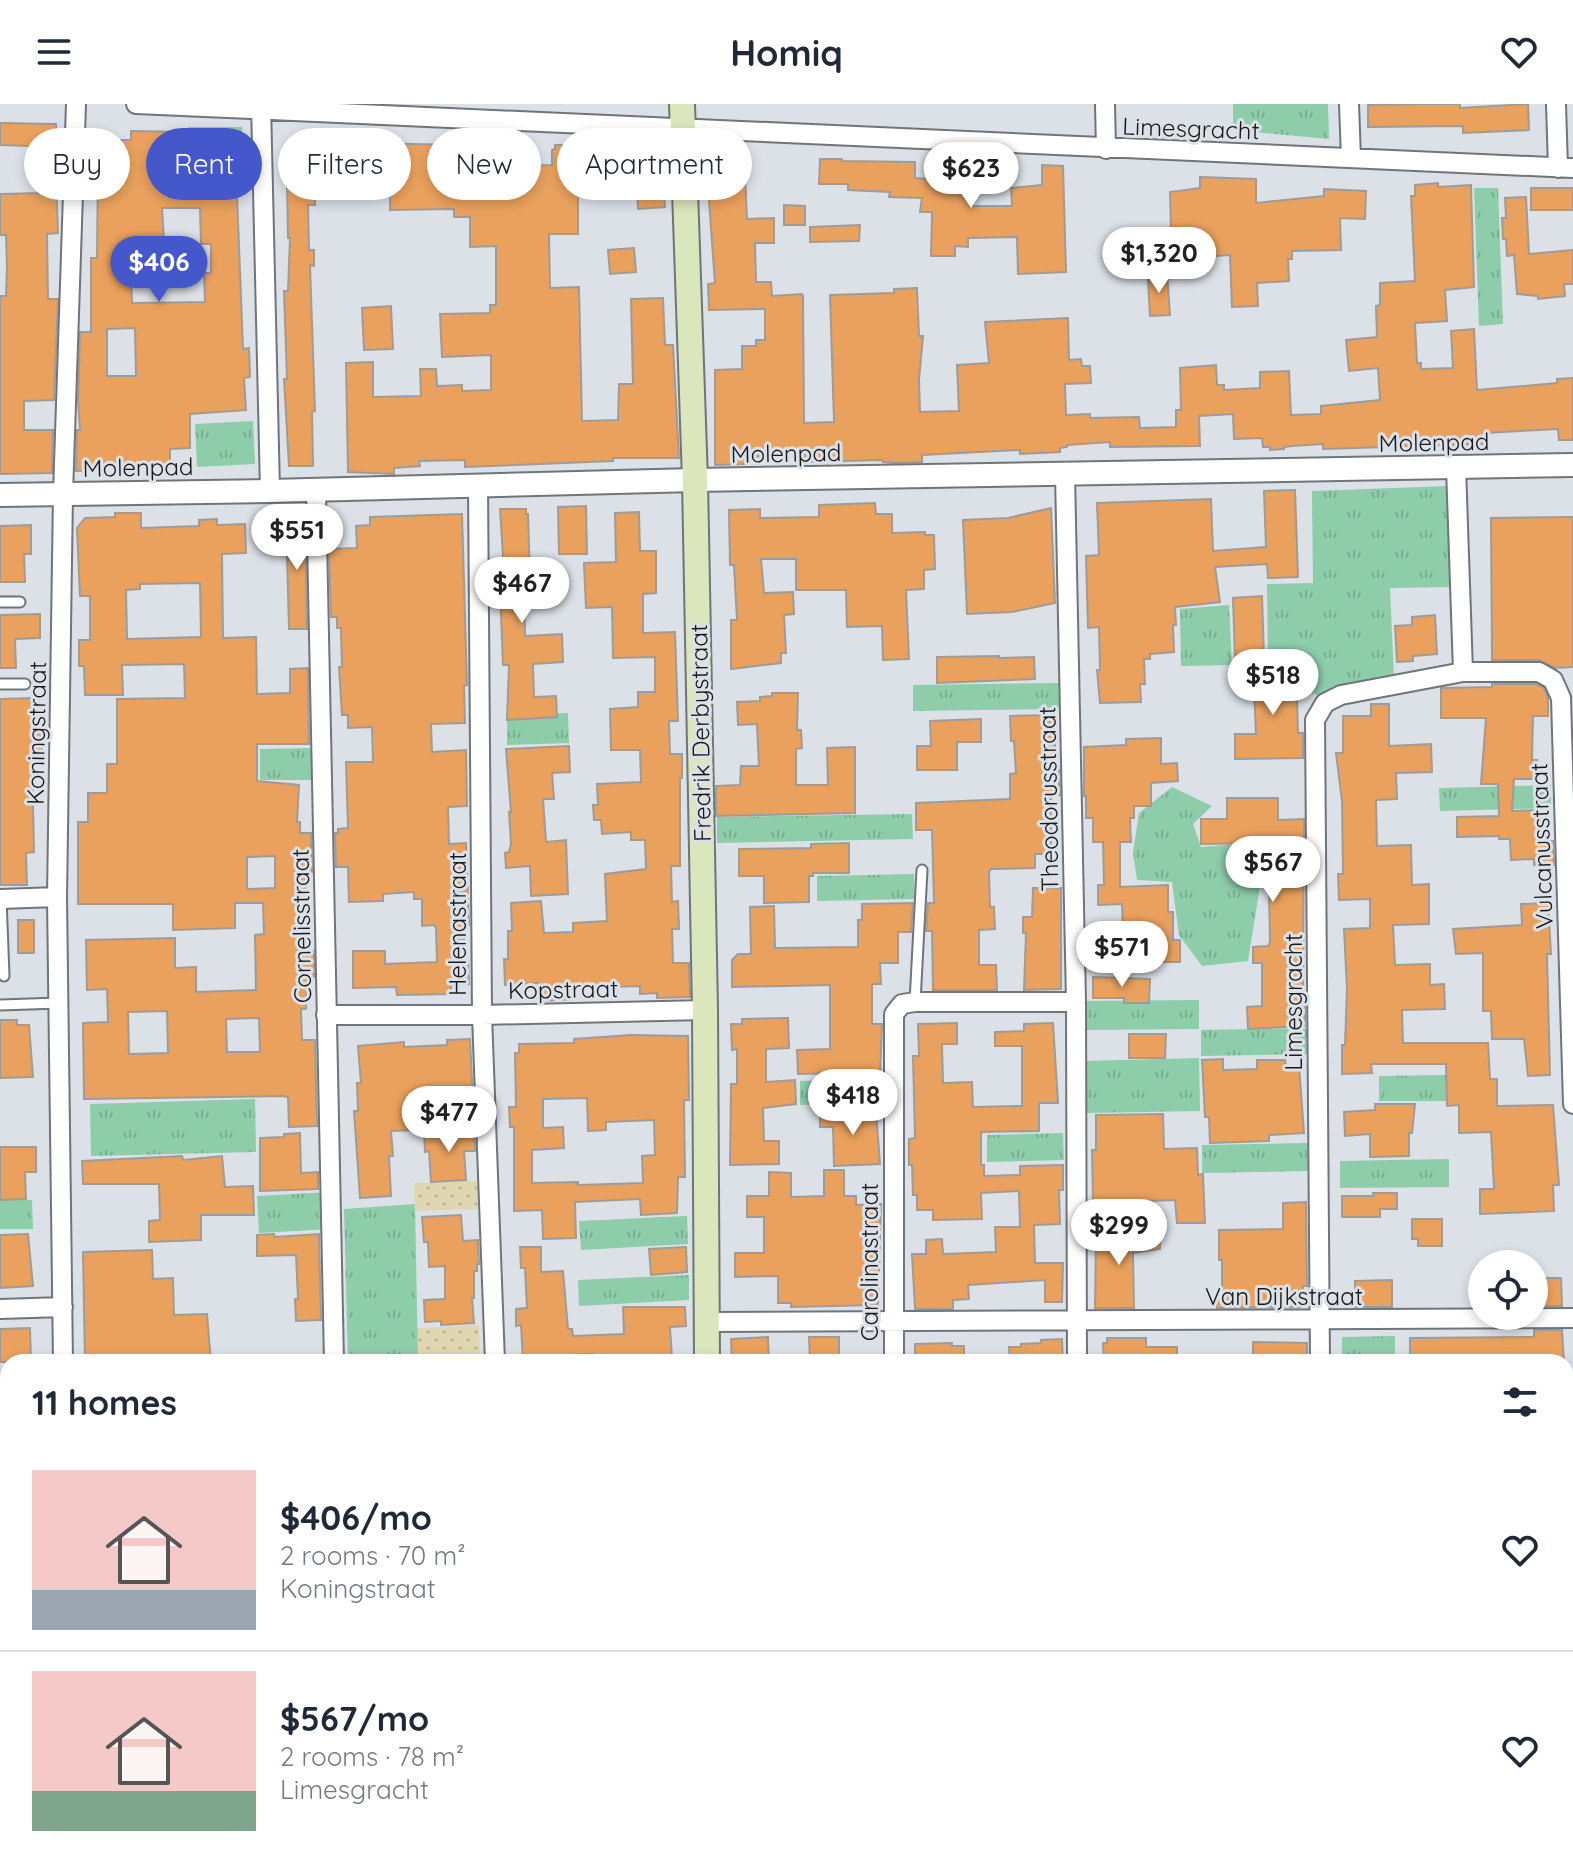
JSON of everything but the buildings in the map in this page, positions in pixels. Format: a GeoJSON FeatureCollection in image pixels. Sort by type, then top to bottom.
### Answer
{"type":"FeatureCollection","features":[{"type":"Feature","properties":{"kind":"main road","name":"Fredrik Derbystraat"},"geometry":{"type":"LineString","coordinates":[[682,104],[683,128]]}},
{"type":"Feature","properties":{"kind":"main road","name":"Fredrik Derbystraat"},"geometry":{"type":"LineString","coordinates":[[685,200],[695,480],[705,1010],[707,1354]]}},
{"type":"Feature","properties":{"kind":"street","name":"Koningstraat"},"geometry":{"type":"LineString","coordinates":[[63,1354],[57,897],[63,494],[76,104]]}},
{"type":"Feature","properties":{"kind":"street","name":"Limesgracht"},"geometry":{"type":"LineString","coordinates":[[136,104],[261,106],[665,128]]}},
{"type":"Feature","properties":{"kind":"street"},"geometry":{"type":"LineString","coordinates":[[1105,104],[1106,149]]}},
{"type":"Feature","properties":{"kind":"street"},"geometry":{"type":"LineString","coordinates":[[1349,104],[1351,158]]}},
{"type":"Feature","properties":{"kind":"street"},"geometry":{"type":"LineString","coordinates":[[1556,104],[1565,168]]}},
{"type":"Feature","properties":{"kind":"street"},"geometry":{"type":"LineString","coordinates":[[261,106],[270,491]]}},
{"type":"Feature","properties":{"kind":"street","name":"Limesgracht"},"geometry":{"type":"LineString","coordinates":[[752,132],[1565,168]]}},
{"type":"Feature","properties":{"kind":"street","name":"Molenpad"},"geometry":{"type":"LineString","coordinates":[[0,495],[1573,465]]}},
{"type":"Feature","properties":{"kind":"street"},"geometry":{"type":"LineString","coordinates":[[1456,467],[1463,672]]}},
{"type":"Feature","properties":{"kind":"street","name":"Theodorusstraat"},"geometry":{"type":"LineString","coordinates":[[1065,474],[1076,1002],[1077,1354]]}},
{"type":"Feature","properties":{"kind":"street","name":"Helenastraat"},"geometry":{"type":"LineString","coordinates":[[478,485],[482,1015],[495,1354]]}},
{"type":"Feature","properties":{"kind":"street","name":"Cornelisstraat"},"geometry":{"type":"LineString","coordinates":[[316,490],[334,1354]]}},
{"type":"Feature","properties":{"kind":"street","name":"Limesgracht"},"geometry":{"type":"LineString","coordinates":[[1320,1354],[1315,720],[1325,703],[1341,695],[1463,672]]}},
{"type":"Feature","properties":{"kind":"street","name":"Vulcanusstraat"},"geometry":{"type":"LineString","coordinates":[[1463,672],[1539,672],[1553,680],[1561,698],[1573,1104]]}},
{"type":"Feature","properties":{"kind":"street"},"geometry":{"type":"LineString","coordinates":[[0,898],[57,897]]}},
{"type":"Feature","properties":{"kind":"street"},"geometry":{"type":"LineString","coordinates":[[915,1002],[1076,1002]]}},
{"type":"Feature","properties":{"kind":"street","name":"Carolinastraat"},"geometry":{"type":"LineString","coordinates":[[894,1354],[894,1014],[902,1004],[915,1002]]}},
{"type":"Feature","properties":{"kind":"street","name":"Kopstraat"},"geometry":{"type":"LineString","coordinates":[[326,1015],[705,1010]]}},
{"type":"Feature","properties":{"kind":"street"},"geometry":{"type":"LineString","coordinates":[[0,1309],[63,1307]]}},
{"type":"Feature","properties":{"kind":"street","name":"Van Dijkstraat"},"geometry":{"type":"LineString","coordinates":[[707,1322],[1573,1318]]}},
{"type":"Feature","properties":{"kind":"lane"},"geometry":{"type":"LineString","coordinates":[[0,602],[20,602]]}},
{"type":"Feature","properties":{"kind":"lane"},"geometry":{"type":"LineString","coordinates":[[0,684],[25,684]]}},
{"type":"Feature","properties":{"kind":"lane"},"geometry":{"type":"LineString","coordinates":[[915,1002],[922,870]]}},
{"type":"Feature","properties":{"kind":"lane"},"geometry":{"type":"LineString","coordinates":[[0,898],[4,976]]}},
{"type":"Feature","properties":{"kind":"lane"},"geometry":{"type":"LineString","coordinates":[[0,1005],[59,1003]]}},
{"type":"Feature","properties":{"kind":"green space"},"geometry":{"type":"Polygon","coordinates":[[[1233,104],[1328,104],[1329,139],[1233,130],[1233,104]]]}},
{"type":"Feature","properties":{"kind":"green space"},"geometry":{"type":"Polygon","coordinates":[[[242,127],[242,128],[188,128],[242,127]]]}},
{"type":"Feature","properties":{"kind":"green space"},"geometry":{"type":"Polygon","coordinates":[[[1474,188],[1498,188],[1503,324],[1479,326],[1474,188]]]}},
{"type":"Feature","properties":{"kind":"green space"},"geometry":{"type":"Polygon","coordinates":[[[253,421],[255,464],[197,467],[195,424],[253,421]]]}},
{"type":"Feature","properties":{"kind":"green space"},"geometry":{"type":"Polygon","coordinates":[[[1450,486],[1455,587],[1390,588],[1394,679],[1320,696],[1305,690],[1302,661],[1268,662],[1267,584],[1313,583],[1312,491],[1450,486]]]}},
{"type":"Feature","properties":{"kind":"green space"},"geometry":{"type":"Polygon","coordinates":[[[1229,605],[1232,665],[1181,666],[1180,609],[1229,605]]]}},
{"type":"Feature","properties":{"kind":"green space"},"geometry":{"type":"Polygon","coordinates":[[[1060,683],[1060,709],[913,711],[913,685],[1060,683]]]}},
{"type":"Feature","properties":{"kind":"green space"},"geometry":{"type":"Polygon","coordinates":[[[568,713],[569,743],[507,745],[507,715],[568,713]]]}},
{"type":"Feature","properties":{"kind":"green space"},"geometry":{"type":"Polygon","coordinates":[[[312,748],[312,780],[260,780],[260,749],[312,748]]]}},
{"type":"Feature","properties":{"kind":"green space"},"geometry":{"type":"Polygon","coordinates":[[[1551,785],[1551,808],[1440,811],[1439,788],[1551,785]]]}},
{"type":"Feature","properties":{"kind":"green space"},"geometry":{"type":"Polygon","coordinates":[[[1172,787],[1212,806],[1193,824],[1201,847],[1252,843],[1260,886],[1248,961],[1202,966],[1179,935],[1172,882],[1137,880],[1133,853],[1139,813],[1172,787]]]}},
{"type":"Feature","properties":{"kind":"green space"},"geometry":{"type":"Polygon","coordinates":[[[912,814],[913,839],[717,843],[717,817],[912,814]]]}},
{"type":"Feature","properties":{"kind":"green space"},"geometry":{"type":"Polygon","coordinates":[[[914,874],[915,899],[817,901],[817,876],[914,874]]]}},
{"type":"Feature","properties":{"kind":"green space"},"geometry":{"type":"Polygon","coordinates":[[[1199,1000],[1199,1029],[1085,1030],[1085,1001],[1199,1000]]]}},
{"type":"Feature","properties":{"kind":"green space"},"geometry":{"type":"Polygon","coordinates":[[[1308,1028],[1308,1054],[1201,1056],[1201,1030],[1308,1028]]]}},
{"type":"Feature","properties":{"kind":"green space"},"geometry":{"type":"Polygon","coordinates":[[[1199,1058],[1200,1111],[1086,1113],[1085,1061],[1199,1058]]]}},
{"type":"Feature","properties":{"kind":"green space"},"geometry":{"type":"Polygon","coordinates":[[[1446,1075],[1446,1101],[1379,1101],[1379,1076],[1446,1075]]]}},
{"type":"Feature","properties":{"kind":"green space"},"geometry":{"type":"Polygon","coordinates":[[[887,1078],[888,1102],[800,1105],[800,1081],[887,1078]]]}},
{"type":"Feature","properties":{"kind":"green space"},"geometry":{"type":"Polygon","coordinates":[[[255,1099],[256,1152],[91,1156],[90,1104],[255,1099]]]}},
{"type":"Feature","properties":{"kind":"green space"},"geometry":{"type":"Polygon","coordinates":[[[481,1103],[482,1125],[418,1128],[417,1106],[481,1103]]]}},
{"type":"Feature","properties":{"kind":"green space"},"geometry":{"type":"Polygon","coordinates":[[[1063,1133],[1064,1160],[987,1162],[987,1135],[1063,1133]]]}},
{"type":"Feature","properties":{"kind":"green space"},"geometry":{"type":"Polygon","coordinates":[[[1308,1143],[1308,1171],[1202,1173],[1202,1145],[1308,1143]]]}},
{"type":"Feature","properties":{"kind":"green space"},"geometry":{"type":"Polygon","coordinates":[[[1449,1159],[1449,1187],[1340,1188],[1340,1161],[1449,1159]]]}},
{"type":"Feature","properties":{"kind":"green space"},"geometry":{"type":"Polygon","coordinates":[[[330,1192],[332,1229],[259,1233],[257,1196],[330,1192]]]}},
{"type":"Feature","properties":{"kind":"green space"},"geometry":{"type":"Polygon","coordinates":[[[0,1200],[32,1200],[33,1229],[0,1229],[0,1200]]]}},
{"type":"Feature","properties":{"kind":"green space"},"geometry":{"type":"Polygon","coordinates":[[[415,1204],[418,1354],[348,1354],[344,1209],[415,1204]]]}},
{"type":"Feature","properties":{"kind":"green space"},"geometry":{"type":"Polygon","coordinates":[[[687,1216],[688,1244],[581,1250],[579,1221],[687,1216]]]}},
{"type":"Feature","properties":{"kind":"green space"},"geometry":{"type":"Polygon","coordinates":[[[689,1275],[689,1300],[579,1306],[578,1280],[689,1275]]]}},
{"type":"Feature","properties":{"kind":"green space"},"geometry":{"type":"Polygon","coordinates":[[[1395,1336],[1395,1354],[1342,1354],[1342,1337],[1395,1336]]]}},
{"type":"Feature","properties":{"kind":"sand"},"geometry":{"type":"Polygon","coordinates":[[[477,1181],[478,1209],[415,1211],[414,1183],[477,1181]]]}},
{"type":"Feature","properties":{"kind":"sand"},"geometry":{"type":"Polygon","coordinates":[[[479,1325],[480,1354],[418,1354],[418,1328],[479,1325]]]}}]}
